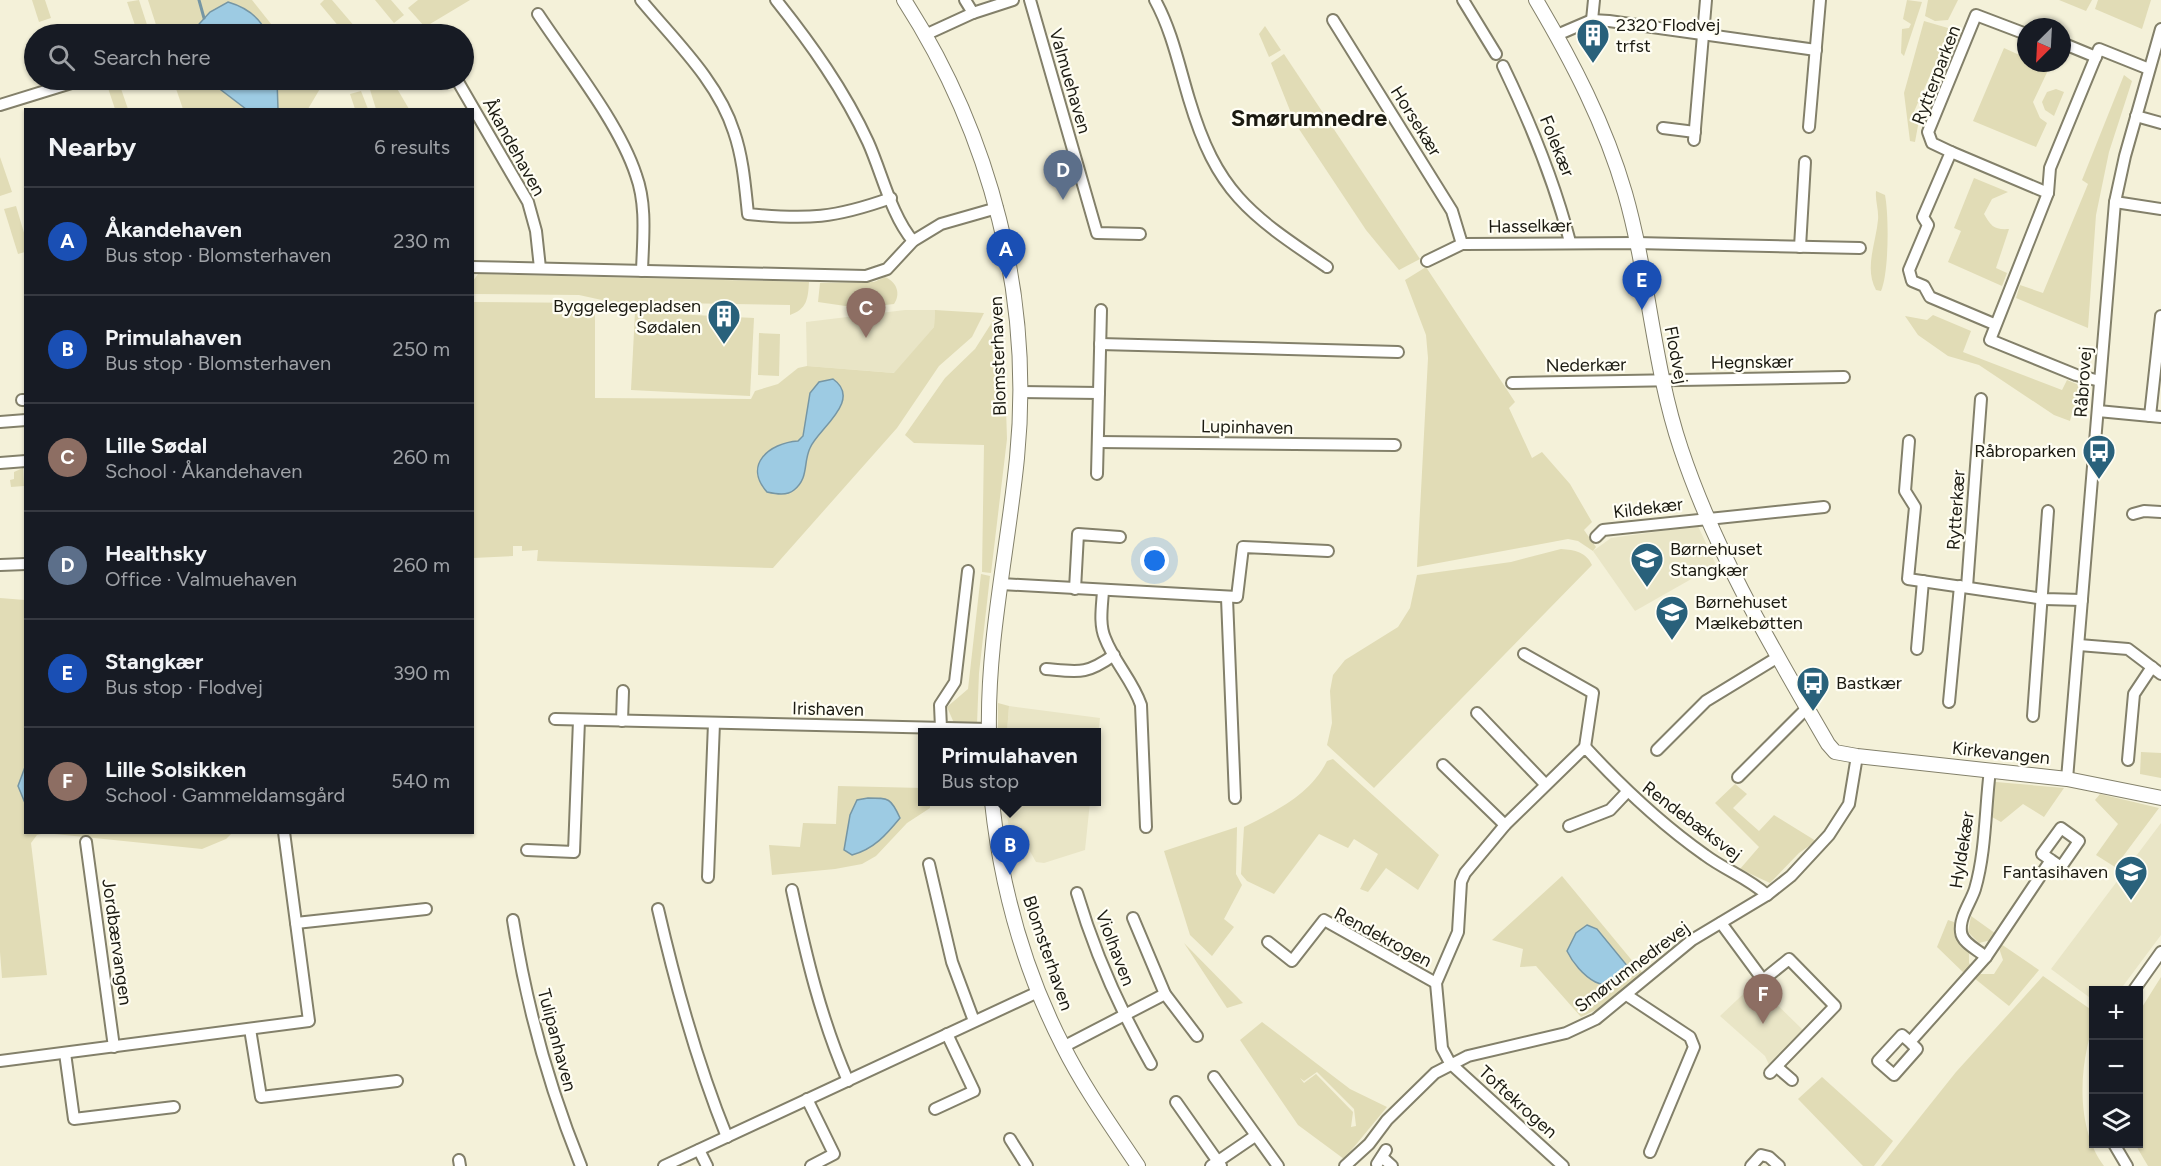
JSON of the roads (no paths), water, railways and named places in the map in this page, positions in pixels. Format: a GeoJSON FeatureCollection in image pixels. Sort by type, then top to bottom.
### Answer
{"type":"FeatureCollection","features":[{"type":"Feature","properties":{"kind":"street"},"geometry":{"type":"LineString","coordinates":[[641,0],[712,86],[734,130],[742,164],[748,214],[787,218],[821,217],[848,213],[891,198]]}},
{"type":"Feature","properties":{"kind":"street"},"geometry":{"type":"LineString","coordinates":[[776,0],[813,46],[835,82],[867,140],[900,226],[913,241]]}},
{"type":"Feature","properties":{"kind":"street","name":"Blomsterhaven"},"geometry":{"type":"LineString","coordinates":[[904,0],[953,85],[974,134],[997,208],[1013,287],[1020,392],[1017,456],[991,672],[989,728]]}},
{"type":"Feature","properties":{"kind":"street"},"geometry":{"type":"LineString","coordinates":[[965,0],[973,13]]}},
{"type":"Feature","properties":{"kind":"street"},"geometry":{"type":"LineString","coordinates":[[925,35],[973,13],[1013,0]]}},
{"type":"Feature","properties":{"kind":"street","name":"Valmuehaven"},"geometry":{"type":"LineString","coordinates":[[1030,0],[1096,233],[1140,234]]}},
{"type":"Feature","properties":{"kind":"street"},"geometry":{"type":"LineString","coordinates":[[1155,0],[1167,24],[1202,141],[1211,161],[1229,188],[1247,208],[1327,267]]}},
{"type":"Feature","properties":{"kind":"street"},"geometry":{"type":"LineString","coordinates":[[1463,0],[1496,54]]}},
{"type":"Feature","properties":{"kind":"street","name":"Flodvej"},"geometry":{"type":"LineString","coordinates":[[1536,0],[1575,66],[1606,138],[1625,193],[1661,380],[1681,449],[1707,518],[1734,578],[1807,708],[1835,752]]}},
{"type":"Feature","properties":{"kind":"street"},"geometry":{"type":"LineString","coordinates":[[1592,20],[1594,0]]}},
{"type":"Feature","properties":{"kind":"street"},"geometry":{"type":"LineString","coordinates":[[1663,128],[1695,136],[1706,0]]}},
{"type":"Feature","properties":{"kind":"street"},"geometry":{"type":"LineString","coordinates":[[1809,126],[1820,0]]}},
{"type":"Feature","properties":{"kind":"street"},"geometry":{"type":"LineString","coordinates":[[538,14],[623,143],[637,176],[643,209],[642,271]]}},
{"type":"Feature","properties":{"kind":"street","name":"Rytterparken"},"geometry":{"type":"LineString","coordinates":[[2017,31],[1976,15],[1928,132],[1932,143],[2048,193]]}},
{"type":"Feature","properties":{"kind":"street","name":"Horsekær"},"geometry":{"type":"LineString","coordinates":[[1333,20],[1452,211],[1462,244]]}},
{"type":"Feature","properties":{"kind":"street"},"geometry":{"type":"LineString","coordinates":[[1557,35],[1592,20],[1816,50]]}},
{"type":"Feature","properties":{"kind":"street","name":"Råbrovej"},"geometry":{"type":"LineString","coordinates":[[2067,779],[2115,202],[2136,116],[2161,29]]}},
{"type":"Feature","properties":{"kind":"street"},"geometry":{"type":"LineString","coordinates":[[2071,47],[2096,57]]}},
{"type":"Feature","properties":{"kind":"street"},"geometry":{"type":"LineString","coordinates":[[2100,381],[2076,375],[1990,340],[1994,324],[2048,193],[2050,168],[2099,49],[2149,69]]}},
{"type":"Feature","properties":{"kind":"street","name":"Folekær"},"geometry":{"type":"LineString","coordinates":[[1503,66],[1533,129],[1558,195],[1570,242]]}},
{"type":"Feature","properties":{"kind":"street"},"geometry":{"type":"LineString","coordinates":[[0,105],[49,90]]}},
{"type":"Feature","properties":{"kind":"street","name":"Åkandehaven"},"geometry":{"type":"LineString","coordinates":[[463,90],[473,108]]}},
{"type":"Feature","properties":{"kind":"street","name":"Åkandehaven"},"geometry":{"type":"LineString","coordinates":[[474,109],[528,202],[536,231],[540,268]]}},
{"type":"Feature","properties":{"kind":"street"},"geometry":{"type":"LineString","coordinates":[[2136,116],[2161,123]]}},
{"type":"Feature","properties":{"kind":"street"},"geometry":{"type":"LineString","coordinates":[[1951,152],[1923,217],[1928,225],[1910,270],[1912,281],[1924,286],[1930,297],[1994,324]]}},
{"type":"Feature","properties":{"kind":"street"},"geometry":{"type":"LineString","coordinates":[[1800,247],[1805,162]]}},
{"type":"Feature","properties":{"kind":"street"},"geometry":{"type":"LineString","coordinates":[[2115,202],[2161,209]]}},
{"type":"Feature","properties":{"kind":"street"},"geometry":{"type":"LineString","coordinates":[[474,267],[866,276],[887,269],[913,241],[941,224],[997,208]]}},
{"type":"Feature","properties":{"kind":"street","name":"Hasselkær"},"geometry":{"type":"LineString","coordinates":[[1427,261],[1462,244],[1570,242],[1860,249]]}},
{"type":"Feature","properties":{"kind":"street"},"geometry":{"type":"LineString","coordinates":[[1097,474],[1101,309]]}},
{"type":"Feature","properties":{"kind":"street"},"geometry":{"type":"LineString","coordinates":[[2098,411],[2155,417],[2161,316]]}},
{"type":"Feature","properties":{"kind":"street"},"geometry":{"type":"LineString","coordinates":[[1100,344],[1398,352]]}},
{"type":"Feature","properties":{"kind":"street","name":"Hegnskær"},"geometry":{"type":"LineString","coordinates":[[1661,380],[1844,377]]}},
{"type":"Feature","properties":{"kind":"street","name":"Nederkær"},"geometry":{"type":"LineString","coordinates":[[1512,383],[1661,380]]}},
{"type":"Feature","properties":{"kind":"street"},"geometry":{"type":"LineString","coordinates":[[1020,392],[1099,393]]}},
{"type":"Feature","properties":{"kind":"street","name":"Rytterkær"},"geometry":{"type":"LineString","coordinates":[[1949,702],[1963,587],[1981,399]]}},
{"type":"Feature","properties":{"kind":"street"},"geometry":{"type":"LineString","coordinates":[[0,422],[24,420]]}},
{"type":"Feature","properties":{"kind":"street"},"geometry":{"type":"LineString","coordinates":[[1909,441],[1905,491],[1915,507],[1908,579],[2044,599],[2082,600]]}},
{"type":"Feature","properties":{"kind":"street","name":"Lupinhaven"},"geometry":{"type":"LineString","coordinates":[[1098,442],[1395,445]]}},
{"type":"Feature","properties":{"kind":"street"},"geometry":{"type":"LineString","coordinates":[[0,463],[24,461]]}},
{"type":"Feature","properties":{"kind":"street"},"geometry":{"type":"LineString","coordinates":[[1707,518],[1824,507]]}},
{"type":"Feature","properties":{"kind":"street"},"geometry":{"type":"LineString","coordinates":[[2033,716],[2044,599],[2048,511]]}},
{"type":"Feature","properties":{"kind":"street"},"geometry":{"type":"LineString","coordinates":[[2133,513],[2161,512]]}},
{"type":"Feature","properties":{"kind":"street","name":"Kildekær"},"geometry":{"type":"LineString","coordinates":[[1596,537],[1603,530],[1707,518]]}},
{"type":"Feature","properties":{"kind":"street"},"geometry":{"type":"LineString","coordinates":[[1075,589],[1078,534],[1120,537]]}},
{"type":"Feature","properties":{"kind":"street"},"geometry":{"type":"LineString","coordinates":[[1001,584],[1237,597],[1243,547],[1328,551]]}},
{"type":"Feature","properties":{"kind":"street"},"geometry":{"type":"LineString","coordinates":[[0,565],[24,564]]}},
{"type":"Feature","properties":{"kind":"street"},"geometry":{"type":"LineString","coordinates":[[941,728],[940,705],[955,682],[968,571]]}},
{"type":"Feature","properties":{"kind":"street"},"geometry":{"type":"LineString","coordinates":[[1917,649],[1923,581]]}},
{"type":"Feature","properties":{"kind":"street"},"geometry":{"type":"LineString","coordinates":[[1103,591],[1102,623],[1105,638],[1136,690],[1141,705],[1146,827]]}},
{"type":"Feature","properties":{"kind":"street"},"geometry":{"type":"LineString","coordinates":[[1227,598],[1235,798]]}},
{"type":"Feature","properties":{"kind":"street"},"geometry":{"type":"LineString","coordinates":[[2079,645],[2128,649],[2157,671],[2134,694],[2127,760]]}},
{"type":"Feature","properties":{"kind":"street"},"geometry":{"type":"LineString","coordinates":[[1450,1063],[1442,1048],[1436,983],[1458,932],[1461,882],[1465,873],[1505,825],[1585,747],[1593,693],[1524,654]]}},
{"type":"Feature","properties":{"kind":"street"},"geometry":{"type":"LineString","coordinates":[[1047,669],[1080,672],[1094,669],[1114,655]]}},
{"type":"Feature","properties":{"kind":"street"},"geometry":{"type":"LineString","coordinates":[[1657,750],[1706,701],[1778,657]]}},
{"type":"Feature","properties":{"kind":"street"},"geometry":{"type":"LineString","coordinates":[[622,721],[623,691]]}},
{"type":"Feature","properties":{"kind":"street"},"geometry":{"type":"LineString","coordinates":[[1738,777],[1807,708]]}},
{"type":"Feature","properties":{"kind":"street"},"geometry":{"type":"LineString","coordinates":[[1477,713],[1545,784]]}},
{"type":"Feature","properties":{"kind":"street","name":"Irishaven"},"geometry":{"type":"LineString","coordinates":[[555,719],[941,728]]}},
{"type":"Feature","properties":{"kind":"street"},"geometry":{"type":"LineString","coordinates":[[527,850],[574,852],[579,720]]}},
{"type":"Feature","properties":{"kind":"street"},"geometry":{"type":"LineString","coordinates":[[708,877],[714,723]]}},
{"type":"Feature","properties":{"kind":"street","name":"Rendebæksvej"},"geometry":{"type":"LineString","coordinates":[[1585,747],[1627,792],[1702,854],[1756,885],[1767,895]]}},
{"type":"Feature","properties":{"kind":"street","name":"Kirkevangen"},"geometry":{"type":"LineString","coordinates":[[1835,752],[2067,779],[2161,798]]}},
{"type":"Feature","properties":{"kind":"street","name":"Smørumnedrevej"},"geometry":{"type":"LineString","coordinates":[[1345,1166],[1369,1144],[1387,1120],[1421,1086],[1450,1063],[1468,1056],[1566,1033],[1596,1020],[1628,996],[1692,939],[1767,895],[1810,858],[1843,816],[1852,795],[1857,756]]}},
{"type":"Feature","properties":{"kind":"street"},"geometry":{"type":"LineString","coordinates":[[1443,765],[1505,825]]}},
{"type":"Feature","properties":{"kind":"street","name":"Hyldekær"},"geometry":{"type":"LineString","coordinates":[[1986,957],[1965,941],[1961,935],[1960,926],[1975,889],[1980,864],[1989,770]]}},
{"type":"Feature","properties":{"kind":"street","name":"Rendebæksvej"},"geometry":{"type":"LineString","coordinates":[[1569,826],[1610,810],[1627,792]]}},
{"type":"Feature","properties":{"kind":"street","name":"Blomsterhaven"},"geometry":{"type":"LineString","coordinates":[[993,806],[1003,873],[1018,933],[1038,992],[1063,1047],[1094,1101],[1138,1166]]}},
{"type":"Feature","properties":{"kind":"street"},"geometry":{"type":"LineString","coordinates":[[0,1061],[309,1021],[284,834]]}},
{"type":"Feature","properties":{"kind":"street","name":"Jordbærvangen"},"geometry":{"type":"LineString","coordinates":[[86,842],[114,1047]]}},
{"type":"Feature","properties":{"kind":"street"},"geometry":{"type":"LineString","coordinates":[[1910,1042],[1986,957],[2051,861]]}},
{"type":"Feature","properties":{"kind":"street"},"geometry":{"type":"LineString","coordinates":[[929,864],[952,962],[974,1022]]}},
{"type":"Feature","properties":{"kind":"street"},"geometry":{"type":"LineString","coordinates":[[792,890],[807,960],[828,1035],[848,1080]]}},
{"type":"Feature","properties":{"kind":"street","name":"Violhaven"},"geometry":{"type":"LineString","coordinates":[[1077,892],[1101,965],[1123,1015],[1151,1064]]}},
{"type":"Feature","properties":{"kind":"street"},"geometry":{"type":"LineString","coordinates":[[296,923],[426,909]]}},
{"type":"Feature","properties":{"kind":"street"},"geometry":{"type":"LineString","coordinates":[[658,909],[678,993],[706,1085],[727,1137]]}},
{"type":"Feature","properties":{"kind":"street","name":"Violhaven"},"geometry":{"type":"LineString","coordinates":[[1133,918],[1147,957],[1165,994],[1197,1036]]}},
{"type":"Feature","properties":{"kind":"street","name":"Tulipanhaven"},"geometry":{"type":"LineString","coordinates":[[513,920],[538,1039],[561,1115],[581,1166]]}},
{"type":"Feature","properties":{"kind":"street","name":"Rendekrogen"},"geometry":{"type":"LineString","coordinates":[[1268,942],[1292,961],[1324,920],[1436,983]]}},
{"type":"Feature","properties":{"kind":"street"},"geometry":{"type":"LineString","coordinates":[[1721,923],[1763,980],[1788,959],[1835,1006],[1774,1070],[1792,1080]]}},
{"type":"Feature","properties":{"kind":"street"},"geometry":{"type":"LineString","coordinates":[[2137,986],[2161,952]]}},
{"type":"Feature","properties":{"kind":"street"},"geometry":{"type":"LineString","coordinates":[[664,1166],[1038,992]]}},
{"type":"Feature","properties":{"kind":"street","name":"Violhaven"},"geometry":{"type":"LineString","coordinates":[[1063,1047],[1165,994]]}},
{"type":"Feature","properties":{"kind":"street"},"geometry":{"type":"LineString","coordinates":[[1628,996],[1690,1036],[1694,1047],[1693,1055],[1650,1152]]}},
{"type":"Feature","properties":{"kind":"street"},"geometry":{"type":"LineString","coordinates":[[250,1029],[261,1097],[397,1081]]}},
{"type":"Feature","properties":{"kind":"street"},"geometry":{"type":"LineString","coordinates":[[935,1109],[974,1091],[947,1034]]}},
{"type":"Feature","properties":{"kind":"street"},"geometry":{"type":"LineString","coordinates":[[65,1053],[74,1119],[174,1107]]}},
{"type":"Feature","properties":{"kind":"street","name":"Toftekrogen"},"geometry":{"type":"LineString","coordinates":[[1450,1063],[1563,1166]]}},
{"type":"Feature","properties":{"kind":"street"},"geometry":{"type":"LineString","coordinates":[[1214,1077],[1278,1166]]}},
{"type":"Feature","properties":{"kind":"street"},"geometry":{"type":"LineString","coordinates":[[807,1099],[834,1154],[811,1166]]}},
{"type":"Feature","properties":{"kind":"street"},"geometry":{"type":"LineString","coordinates":[[1176,1102],[1217,1164],[1255,1136]]}},
{"type":"Feature","properties":{"kind":"street"},"geometry":{"type":"LineString","coordinates":[[1010,1138],[1026,1166]]}},
{"type":"Feature","properties":{"kind":"street"},"geometry":{"type":"LineString","coordinates":[[2117,1148],[2127,1166]]}},
{"type":"Feature","properties":{"kind":"street"},"geometry":{"type":"LineString","coordinates":[[699,1150],[707,1166]]}},
{"type":"Feature","properties":{"kind":"street"},"geometry":{"type":"LineString","coordinates":[[1751,1166],[1761,1155],[1769,1157],[1779,1166]]}},
{"type":"Feature","properties":{"kind":"street"},"geometry":{"type":"LineString","coordinates":[[1381,1157],[1392,1166]]}},
{"type":"Feature","properties":{"kind":"water"},"geometry":{"type":"Polygon","coordinates":[[[228,2],[251,14],[261,24],[199,24],[210,12],[228,2]]]}},
{"type":"Feature","properties":{"kind":"water"},"geometry":{"type":"Polygon","coordinates":[[[221,90],[277,90],[278,108],[245,108],[221,90]]]}},
{"type":"Feature","properties":{"kind":"water"},"geometry":{"type":"Polygon","coordinates":[[[833,379],[841,387],[843,396],[841,405],[810,448],[802,480],[794,490],[788,493],[767,492],[760,482],[758,473],[763,457],[778,446],[798,441],[803,436],[810,393],[819,382],[833,379]]]}},
{"type":"Feature","properties":{"kind":"water"},"geometry":{"type":"Polygon","coordinates":[[[24,770],[24,801],[18,786],[24,770]]]}},
{"type":"Feature","properties":{"kind":"water"},"geometry":{"type":"Polygon","coordinates":[[[868,798],[888,800],[900,818],[873,845],[852,855],[844,850],[850,815],[857,800],[868,798]]]}},
{"type":"Feature","properties":{"kind":"water"},"geometry":{"type":"Polygon","coordinates":[[[1587,925],[1597,929],[1629,968],[1622,979],[1613,984],[1604,985],[1595,982],[1579,969],[1567,951],[1576,933],[1587,925]]]}},
{"type":"Feature","properties":{"kind":"waterway"},"geometry":{"type":"LineString","coordinates":[[199,0],[204,18]]}},
{"type":"Feature","properties":{"kind":"place","name":"2320 Flodvej trfst"},"geometry":{"type":"Point","coordinates":[1593,64]}},
{"type":"Feature","properties":{"kind":"place","name":"Healthsky"},"geometry":{"type":"Point","coordinates":[1063,200]}},
{"type":"Feature","properties":{"kind":"place","name":"Åkandehaven"},"geometry":{"type":"Point","coordinates":[1006,279]}},
{"type":"Feature","properties":{"kind":"place","name":"Stangkær"},"geometry":{"type":"Point","coordinates":[1642,310]}},
{"type":"Feature","properties":{"kind":"place","name":"Lille Sødal"},"geometry":{"type":"Point","coordinates":[866,338]}},
{"type":"Feature","properties":{"kind":"place","name":"Byggelegepladsen Sødalen"},"geometry":{"type":"Point","coordinates":[724,345]}},
{"type":"Feature","properties":{"kind":"place","name":"Råbroparken"},"geometry":{"type":"Point","coordinates":[2099,480]}},
{"type":"Feature","properties":{"kind":"place","name":"Børnehuset Stangkær"},"geometry":{"type":"Point","coordinates":[1647,588]}},
{"type":"Feature","properties":{"kind":"place","name":"Børnehuset Mælkebøtten"},"geometry":{"type":"Point","coordinates":[1672,641]}},
{"type":"Feature","properties":{"kind":"place","name":"Bastkær"},"geometry":{"type":"Point","coordinates":[1813,712]}},
{"type":"Feature","properties":{"kind":"place","name":"Primulahaven"},"geometry":{"type":"Point","coordinates":[1010,875]}},
{"type":"Feature","properties":{"kind":"place","name":"Fantasihaven"},"geometry":{"type":"Point","coordinates":[2131,901]}},
{"type":"Feature","properties":{"kind":"place","name":"Lille Solsikken"},"geometry":{"type":"Point","coordinates":[1763,1024]}},
{"type":"Feature","properties":{"kind":"district","name":"Smørumnedre"},"geometry":{"type":"Point","coordinates":[1309,117]}}]}
